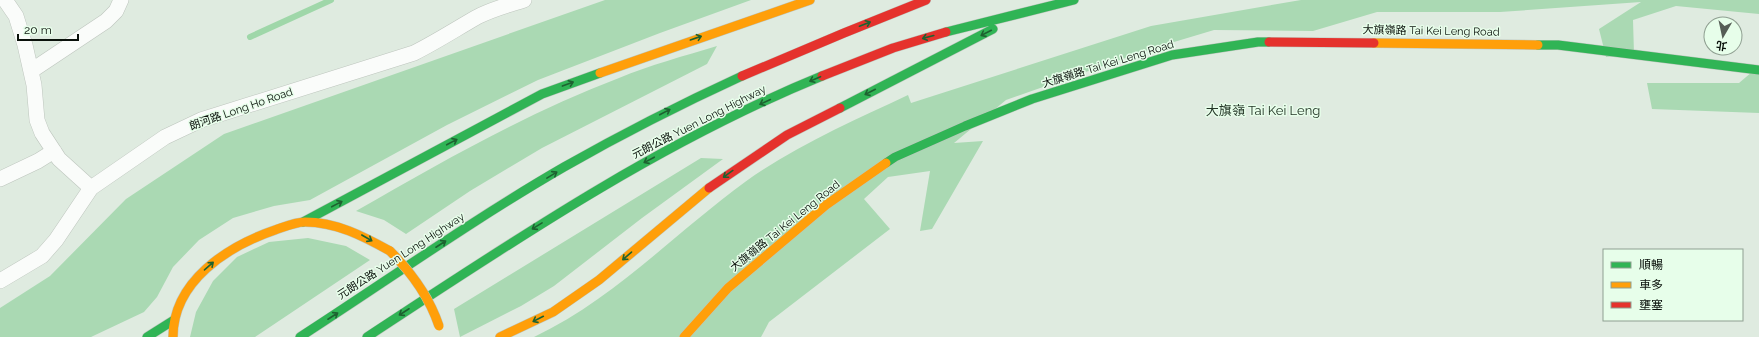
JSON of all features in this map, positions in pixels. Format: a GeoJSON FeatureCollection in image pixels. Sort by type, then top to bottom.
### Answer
{"type":"FeatureCollection","features":[{"type":"Feature","properties":{"kind":"main road"},"geometry":{"type":"LineString","coordinates":[[173,337],[174,320],[184,297],[204,270],[230,249],[260,234],[303,222],[542,94],[659,51],[810,0]]}},
{"type":"Feature","properties":{"kind":"main road","name":"元朗公路 Yuen Long Highway"},"geometry":{"type":"LineString","coordinates":[[300,337],[454,236],[601,146],[680,104],[730,80],[810,46],[926,0]]}},
{"type":"Feature","properties":{"kind":"main road","name":"元朗公路 Yuen Long Highway"},"geometry":{"type":"LineString","coordinates":[[367,337],[581,199],[686,140],[745,111],[829,73],[915,41],[1074,0]]}},
{"type":"Feature","properties":{"kind":"main road"},"geometry":{"type":"LineString","coordinates":[[500,337],[553,312],[599,280],[718,181],[787,135],[1020,14]]}},
{"type":"Feature","properties":{"kind":"main road","name":"大旗嶺路 Tai Kei Leng Road"},"geometry":{"type":"LineString","coordinates":[[684,337],[728,288],[826,205],[895,157],[1032,99],[1172,55],[1258,42],[1558,45],[1759,70]]}},
{"type":"Feature","properties":{"kind":"main road"},"geometry":{"type":"LineString","coordinates":[[303,222],[334,225],[355,231],[390,251],[406,266],[434,309],[441,337]]}},
{"type":"Feature","properties":{"kind":"main road"},"geometry":{"type":"LineString","coordinates":[[147,337],[174,320]]}},
{"type":"Feature","properties":{"kind":"street"},"geometry":{"type":"LineString","coordinates":[[5,0],[16,16],[31,71],[37,120],[42,133],[59,158],[91,188]]}},
{"type":"Feature","properties":{"kind":"street"},"geometry":{"type":"LineString","coordinates":[[31,71],[106,21],[116,11],[121,0]]}},
{"type":"Feature","properties":{"kind":"street","name":"朗河路 Long Ho Road"},"geometry":{"type":"LineString","coordinates":[[0,281],[42,256],[56,240],[91,188],[165,137],[201,120],[414,53],[477,17],[499,7],[524,0]]}},
{"type":"Feature","properties":{"kind":"street"},"geometry":{"type":"LineString","coordinates":[[0,179],[38,162],[54,151]]}},
{"type":"Feature","properties":{"kind":"green space"},"geometry":{"type":"Polygon","coordinates":[[[605,0],[751,0],[538,80],[447,125],[310,200],[274,206],[233,218],[199,240],[173,267],[157,297],[144,312],[91,337],[0,337],[0,308],[50,276],[126,199],[224,134],[605,0]]]}},
{"type":"Feature","properties":{"kind":"green space"},"geometry":{"type":"Polygon","coordinates":[[[1301,0],[1759,0],[1759,14],[1676,6],[1633,20],[1634,54],[1606,57],[1599,29],[1641,2],[1500,12],[1377,12],[1313,31],[1214,30],[1154,48],[1006,100],[954,143],[983,141],[932,229],[920,231],[930,171],[888,177],[864,199],[890,229],[769,322],[761,337],[534,337],[563,322],[591,304],[617,285],[719,202],[764,169],[845,124],[908,95],[911,103],[1151,26],[1301,0]]]}},
{"type":"Feature","properties":{"kind":"green space"},"geometry":{"type":"Polygon","coordinates":[[[717,46],[707,64],[542,148],[470,191],[406,234],[384,220],[356,211],[485,139],[551,107],[631,73],[717,46]]]}},
{"type":"Feature","properties":{"kind":"green space"},"geometry":{"type":"Polygon","coordinates":[[[1759,66],[1759,113],[1652,109],[1647,83],[1739,83],[1759,66]]]}},
{"type":"Feature","properties":{"kind":"green space"},"geometry":{"type":"Polygon","coordinates":[[[701,158],[723,159],[642,218],[554,286],[521,306],[460,337],[454,309],[701,158]]]}},
{"type":"Feature","properties":{"kind":"green space"},"geometry":{"type":"Polygon","coordinates":[[[308,238],[346,246],[370,260],[255,337],[190,337],[196,312],[213,281],[237,257],[269,242],[308,238]]]}},
{"type":"Feature","properties":{"kind":"waterway"},"geometry":{"type":"LineString","coordinates":[[250,37],[331,0]]}},
{"type":"Feature","properties":{"kind":"traffic: fast"},"geometry":{"type":"LineString","coordinates":[[946,32],[1074,0]]}},
{"type":"Feature","properties":{"kind":"traffic: fast"},"geometry":{"type":"LineString","coordinates":[[840,108],[993,29]]}},
{"type":"Feature","properties":{"kind":"traffic: fast"},"geometry":{"type":"LineString","coordinates":[[886,163],[895,157],[965,126],[1032,99],[1172,55],[1258,42],[1269,42]]}},
{"type":"Feature","properties":{"kind":"traffic: fast"},"geometry":{"type":"LineString","coordinates":[[1538,45],[1558,45],[1759,70]]}},
{"type":"Feature","properties":{"kind":"traffic: fast"},"geometry":{"type":"LineString","coordinates":[[303,222],[542,94],[600,73]]}},
{"type":"Feature","properties":{"kind":"traffic: fast"},"geometry":{"type":"LineString","coordinates":[[300,337],[530,187],[608,143],[697,97],[742,76]]}},
{"type":"Feature","properties":{"kind":"traffic: fast"},"geometry":{"type":"LineString","coordinates":[[367,337],[532,230],[645,162],[762,102],[822,76]]}},
{"type":"Feature","properties":{"kind":"traffic: fast"},"geometry":{"type":"LineString","coordinates":[[147,337],[174,320]]}},
{"type":"Feature","properties":{"kind":"traffic: slow"},"geometry":{"type":"LineString","coordinates":[[600,73],[810,0]]}},
{"type":"Feature","properties":{"kind":"traffic: slow"},"geometry":{"type":"LineString","coordinates":[[1374,43],[1538,45]]}},
{"type":"Feature","properties":{"kind":"traffic: slow"},"geometry":{"type":"LineString","coordinates":[[684,337],[728,288],[826,205],[886,163]]}},
{"type":"Feature","properties":{"kind":"traffic: slow"},"geometry":{"type":"LineString","coordinates":[[500,337],[553,312],[599,280],[709,188]]}},
{"type":"Feature","properties":{"kind":"traffic: slow"},"geometry":{"type":"LineString","coordinates":[[173,337],[175,317],[182,299],[193,283],[206,268],[222,256],[257,237],[301,222],[328,224],[370,240],[390,251]]}},
{"type":"Feature","properties":{"kind":"traffic: slow"},"geometry":{"type":"LineString","coordinates":[[390,251],[413,276],[425,295],[439,326]]}},
{"type":"Feature","properties":{"kind":"traffic: jam"},"geometry":{"type":"LineString","coordinates":[[742,76],[926,0]]}},
{"type":"Feature","properties":{"kind":"traffic: jam"},"geometry":{"type":"LineString","coordinates":[[822,76],[893,48],[946,32]]}},
{"type":"Feature","properties":{"kind":"traffic: jam"},"geometry":{"type":"LineString","coordinates":[[1269,42],[1374,43]]}},
{"type":"Feature","properties":{"kind":"traffic: jam"},"geometry":{"type":"LineString","coordinates":[[709,188],[787,135],[840,108]]}},
{"type":"Feature","properties":{"kind":"district","name":"大旗嶺 Tai Kei Leng"},"geometry":{"type":"Point","coordinates":[1263,110]}}]}
